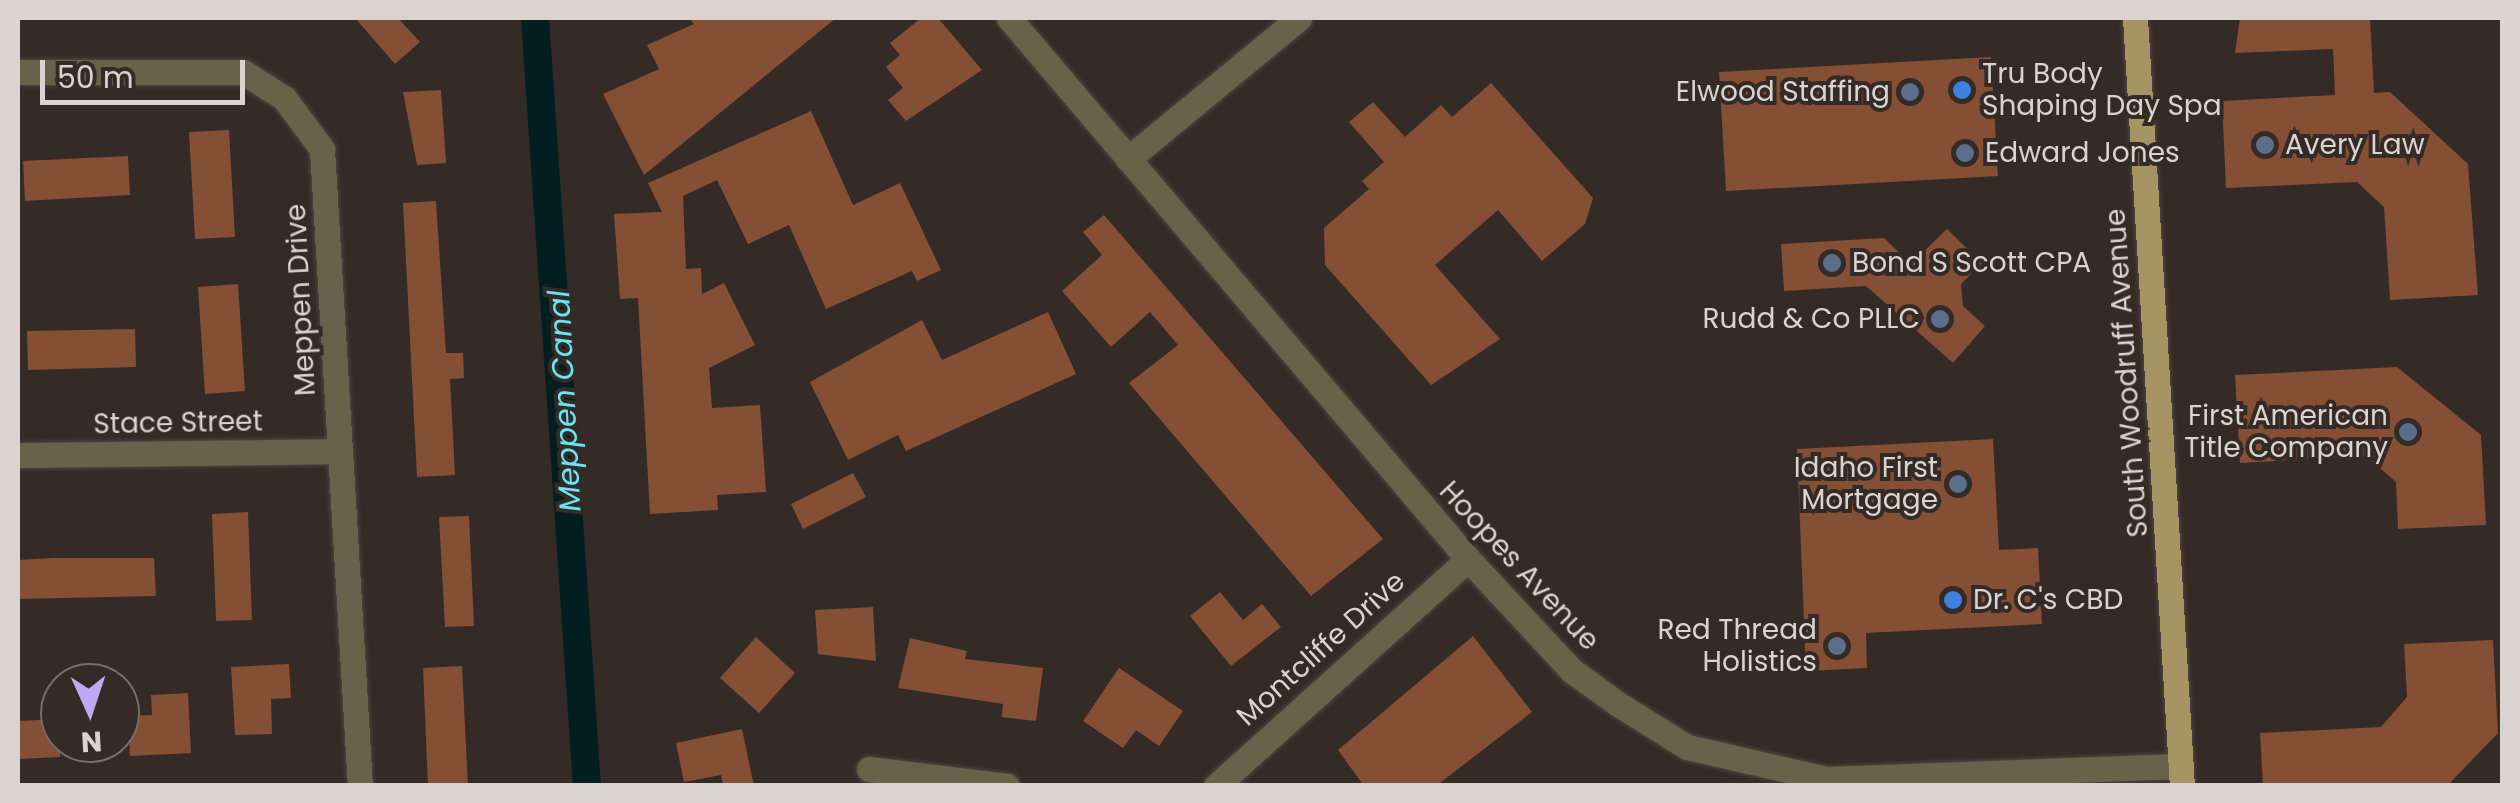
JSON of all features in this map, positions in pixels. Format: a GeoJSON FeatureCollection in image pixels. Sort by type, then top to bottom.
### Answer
{"type":"FeatureCollection","features":[{"type":"Feature","properties":{"kind":"main road","name":"South Woodruff Avenue"},"geometry":{"type":"LineString","coordinates":[[2135,18],[2181,776]]}},
{"type":"Feature","properties":{"kind":"street","name":"Hoopes Avenue"},"geometry":{"type":"LineString","coordinates":[[1009,18],[1468,558],[1608,697],[1687,746],[1759,768],[1826,779],[2181,776]]}},
{"type":"Feature","properties":{"kind":"street"},"geometry":{"type":"LineString","coordinates":[[1128,159],[1298,18]]}},
{"type":"Feature","properties":{"kind":"street","name":"Meppen Drive"},"geometry":{"type":"LineString","coordinates":[[18,72],[243,72],[308,122],[322,150],[360,786]]}},
{"type":"Feature","properties":{"kind":"street","name":"Stace Street"},"geometry":{"type":"LineString","coordinates":[[18,454],[340,451]]}},
{"type":"Feature","properties":{"kind":"street","name":"Montcliffe Drive"},"geometry":{"type":"LineString","coordinates":[[1216,786],[1468,558]]}},
{"type":"Feature","properties":{"kind":"street"},"geometry":{"type":"LineString","coordinates":[[869,770],[1007,786]]}},
{"type":"Feature","properties":{"kind":"building"},"geometry":{"type":"Polygon","coordinates":[[[355,18],[398,18],[420,42],[395,64],[355,18]]]}},
{"type":"Feature","properties":{"kind":"building"},"geometry":{"type":"Polygon","coordinates":[[[689,18],[836,18],[644,175],[603,94],[659,69],[647,45],[694,24],[689,18]]]}},
{"type":"Feature","properties":{"kind":"building"},"geometry":{"type":"Polygon","coordinates":[[[921,18],[938,18],[982,70],[906,121],[888,100],[903,88],[886,67],[900,55],[890,43],[921,18]]]}},
{"type":"Feature","properties":{"kind":"building"},"geometry":{"type":"Polygon","coordinates":[[[2240,18],[2370,18],[2374,93],[2390,92],[2468,164],[2478,295],[2390,300],[2384,207],[2357,182],[2226,188],[2222,101],[2335,95],[2333,49],[2235,53],[2240,18]]]}},
{"type":"Feature","properties":{"kind":"building"},"geometry":{"type":"Polygon","coordinates":[[[1991,57],[1998,176],[1726,191],[1719,72],[1991,57]]]}},
{"type":"Feature","properties":{"kind":"building"},"geometry":{"type":"Polygon","coordinates":[[[1491,83],[1593,198],[1585,224],[1542,261],[1498,210],[1435,265],[1500,339],[1431,385],[1325,265],[1324,228],[1369,189],[1362,181],[1384,162],[1349,122],[1373,102],[1405,137],[1441,105],[1452,117],[1491,83]]]}},
{"type":"Feature","properties":{"kind":"building"},"geometry":{"type":"Polygon","coordinates":[[[441,90],[446,163],[417,165],[403,92],[441,90]]]}},
{"type":"Feature","properties":{"kind":"building"},"geometry":{"type":"Polygon","coordinates":[[[811,111],[853,205],[900,183],[941,270],[917,281],[912,271],[826,309],[789,225],[748,244],[717,180],[683,196],[686,269],[701,268],[702,294],[724,283],[755,345],[709,368],[712,408],[760,405],[766,492],[717,495],[718,510],[650,514],[638,298],[620,299],[614,214],[662,212],[648,183],[811,111]]]}},
{"type":"Feature","properties":{"kind":"building"},"geometry":{"type":"Polygon","coordinates":[[[229,130],[235,237],[195,239],[189,132],[229,130]]]}},
{"type":"Feature","properties":{"kind":"building"},"geometry":{"type":"Polygon","coordinates":[[[128,156],[130,195],[25,201],[23,161],[128,156]]]}},
{"type":"Feature","properties":{"kind":"building"},"geometry":{"type":"Polygon","coordinates":[[[436,201],[446,353],[463,353],[464,378],[450,379],[455,475],[417,477],[403,203],[436,201]]]}},
{"type":"Feature","properties":{"kind":"building"},"geometry":{"type":"Polygon","coordinates":[[[1104,215],[1383,539],[1311,596],[1129,383],[1178,345],[1150,312],[1111,347],[1062,291],[1102,255],[1083,232],[1104,215]]]}},
{"type":"Feature","properties":{"kind":"building"},"geometry":{"type":"Polygon","coordinates":[[[1947,229],[1982,263],[1961,284],[1963,306],[1985,326],[1953,363],[1866,286],[1784,291],[1781,244],[1884,238],[1911,264],[1947,229]]]}},
{"type":"Feature","properties":{"kind":"building"},"geometry":{"type":"Polygon","coordinates":[[[238,284],[245,391],[205,394],[198,287],[238,284]]]}},
{"type":"Feature","properties":{"kind":"building"},"geometry":{"type":"Polygon","coordinates":[[[1048,312],[1076,374],[906,451],[898,435],[848,460],[810,382],[922,320],[942,360],[1048,312]]]}},
{"type":"Feature","properties":{"kind":"building"},"geometry":{"type":"Polygon","coordinates":[[[135,329],[136,367],[28,370],[27,331],[135,329]]]}},
{"type":"Feature","properties":{"kind":"building"},"geometry":{"type":"Polygon","coordinates":[[[2397,367],[2481,435],[2486,525],[2398,529],[2396,482],[2366,456],[2240,463],[2235,375],[2397,367]]]}},
{"type":"Feature","properties":{"kind":"building"},"geometry":{"type":"Polygon","coordinates":[[[1993,439],[1999,550],[2038,548],[2042,624],[1866,633],[1867,668],[1806,671],[1797,449],[1993,439]]]}},
{"type":"Feature","properties":{"kind":"building"},"geometry":{"type":"Polygon","coordinates":[[[853,473],[866,497],[803,529],[791,504],[853,473]]]}},
{"type":"Feature","properties":{"kind":"building"},"geometry":{"type":"Polygon","coordinates":[[[248,512],[252,620],[216,621],[212,514],[248,512]]]}},
{"type":"Feature","properties":{"kind":"building"},"geometry":{"type":"Polygon","coordinates":[[[469,516],[474,626],[445,627],[439,517],[469,516]]]}},
{"type":"Feature","properties":{"kind":"building"},"geometry":{"type":"Polygon","coordinates":[[[154,558],[156,596],[18,599],[18,560],[154,558]]]}},
{"type":"Feature","properties":{"kind":"building"},"geometry":{"type":"Polygon","coordinates":[[[1220,592],[1243,620],[1262,604],[1281,627],[1231,666],[1190,616],[1220,592]]]}},
{"type":"Feature","properties":{"kind":"building"},"geometry":{"type":"Polygon","coordinates":[[[873,607],[876,661],[818,654],[815,610],[873,607]]]}},
{"type":"Feature","properties":{"kind":"building"},"geometry":{"type":"Polygon","coordinates":[[[1473,636],[1532,712],[1436,786],[1364,786],[1338,750],[1473,636]]]}},
{"type":"Feature","properties":{"kind":"building"},"geometry":{"type":"Polygon","coordinates":[[[756,637],[795,673],[759,713],[720,678],[756,637]]]}},
{"type":"Feature","properties":{"kind":"building"},"geometry":{"type":"Polygon","coordinates":[[[910,638],[967,651],[965,659],[1043,668],[1036,721],[1002,717],[1003,704],[898,688],[910,638]]]}},
{"type":"Feature","properties":{"kind":"building"},"geometry":{"type":"Polygon","coordinates":[[[2493,640],[2498,733],[2447,786],[2263,786],[2260,733],[2381,727],[2407,697],[2404,644],[2493,640]]]}},
{"type":"Feature","properties":{"kind":"building"},"geometry":{"type":"Polygon","coordinates":[[[289,664],[291,698],[271,699],[272,734],[235,735],[231,667],[289,664]]]}},
{"type":"Feature","properties":{"kind":"building"},"geometry":{"type":"Polygon","coordinates":[[[462,666],[468,786],[428,786],[423,668],[462,666]]]}},
{"type":"Feature","properties":{"kind":"building"},"geometry":{"type":"Polygon","coordinates":[[[1119,668],[1183,711],[1159,746],[1136,730],[1123,748],[1083,721],[1119,668]]]}},
{"type":"Feature","properties":{"kind":"building"},"geometry":{"type":"Polygon","coordinates":[[[188,693],[191,753],[140,756],[140,716],[152,715],[151,695],[188,693]]]}},
{"type":"Feature","properties":{"kind":"building"},"geometry":{"type":"Polygon","coordinates":[[[40,720],[40,758],[20,759],[18,721],[40,720]]]}},
{"type":"Feature","properties":{"kind":"building"},"geometry":{"type":"Polygon","coordinates":[[[742,729],[754,786],[723,786],[721,775],[684,782],[676,743],[742,729]]]}},
{"type":"Feature","properties":{"kind":"waterway","name":"Meppen Canal"},"geometry":{"type":"LineString","coordinates":[[535,18],[587,786]]}},
{"type":"Feature","properties":{"kind":"place","name":"Tru Body Shaping Day Spa"},"geometry":{"type":"Point","coordinates":[1962,90]}},
{"type":"Feature","properties":{"kind":"place","name":"Elwood Staffing"},"geometry":{"type":"Point","coordinates":[1910,92]}},
{"type":"Feature","properties":{"kind":"place","name":"Avery Law"},"geometry":{"type":"Point","coordinates":[2265,145]}},
{"type":"Feature","properties":{"kind":"place","name":"Edward Jones"},"geometry":{"type":"Point","coordinates":[1965,153]}},
{"type":"Feature","properties":{"kind":"place","name":"Bond S Scott CPA"},"geometry":{"type":"Point","coordinates":[1832,263]}},
{"type":"Feature","properties":{"kind":"place","name":"Rudd & Co PLLC"},"geometry":{"type":"Point","coordinates":[1940,319]}},
{"type":"Feature","properties":{"kind":"place","name":"First American Title Company"},"geometry":{"type":"Point","coordinates":[2408,432]}},
{"type":"Feature","properties":{"kind":"place","name":"Idaho First Mortgage"},"geometry":{"type":"Point","coordinates":[1958,484]}},
{"type":"Feature","properties":{"kind":"place","name":"Dr. C's CBD"},"geometry":{"type":"Point","coordinates":[1953,600]}},
{"type":"Feature","properties":{"kind":"place","name":"Red Thread Holistics"},"geometry":{"type":"Point","coordinates":[1837,646]}}]}
